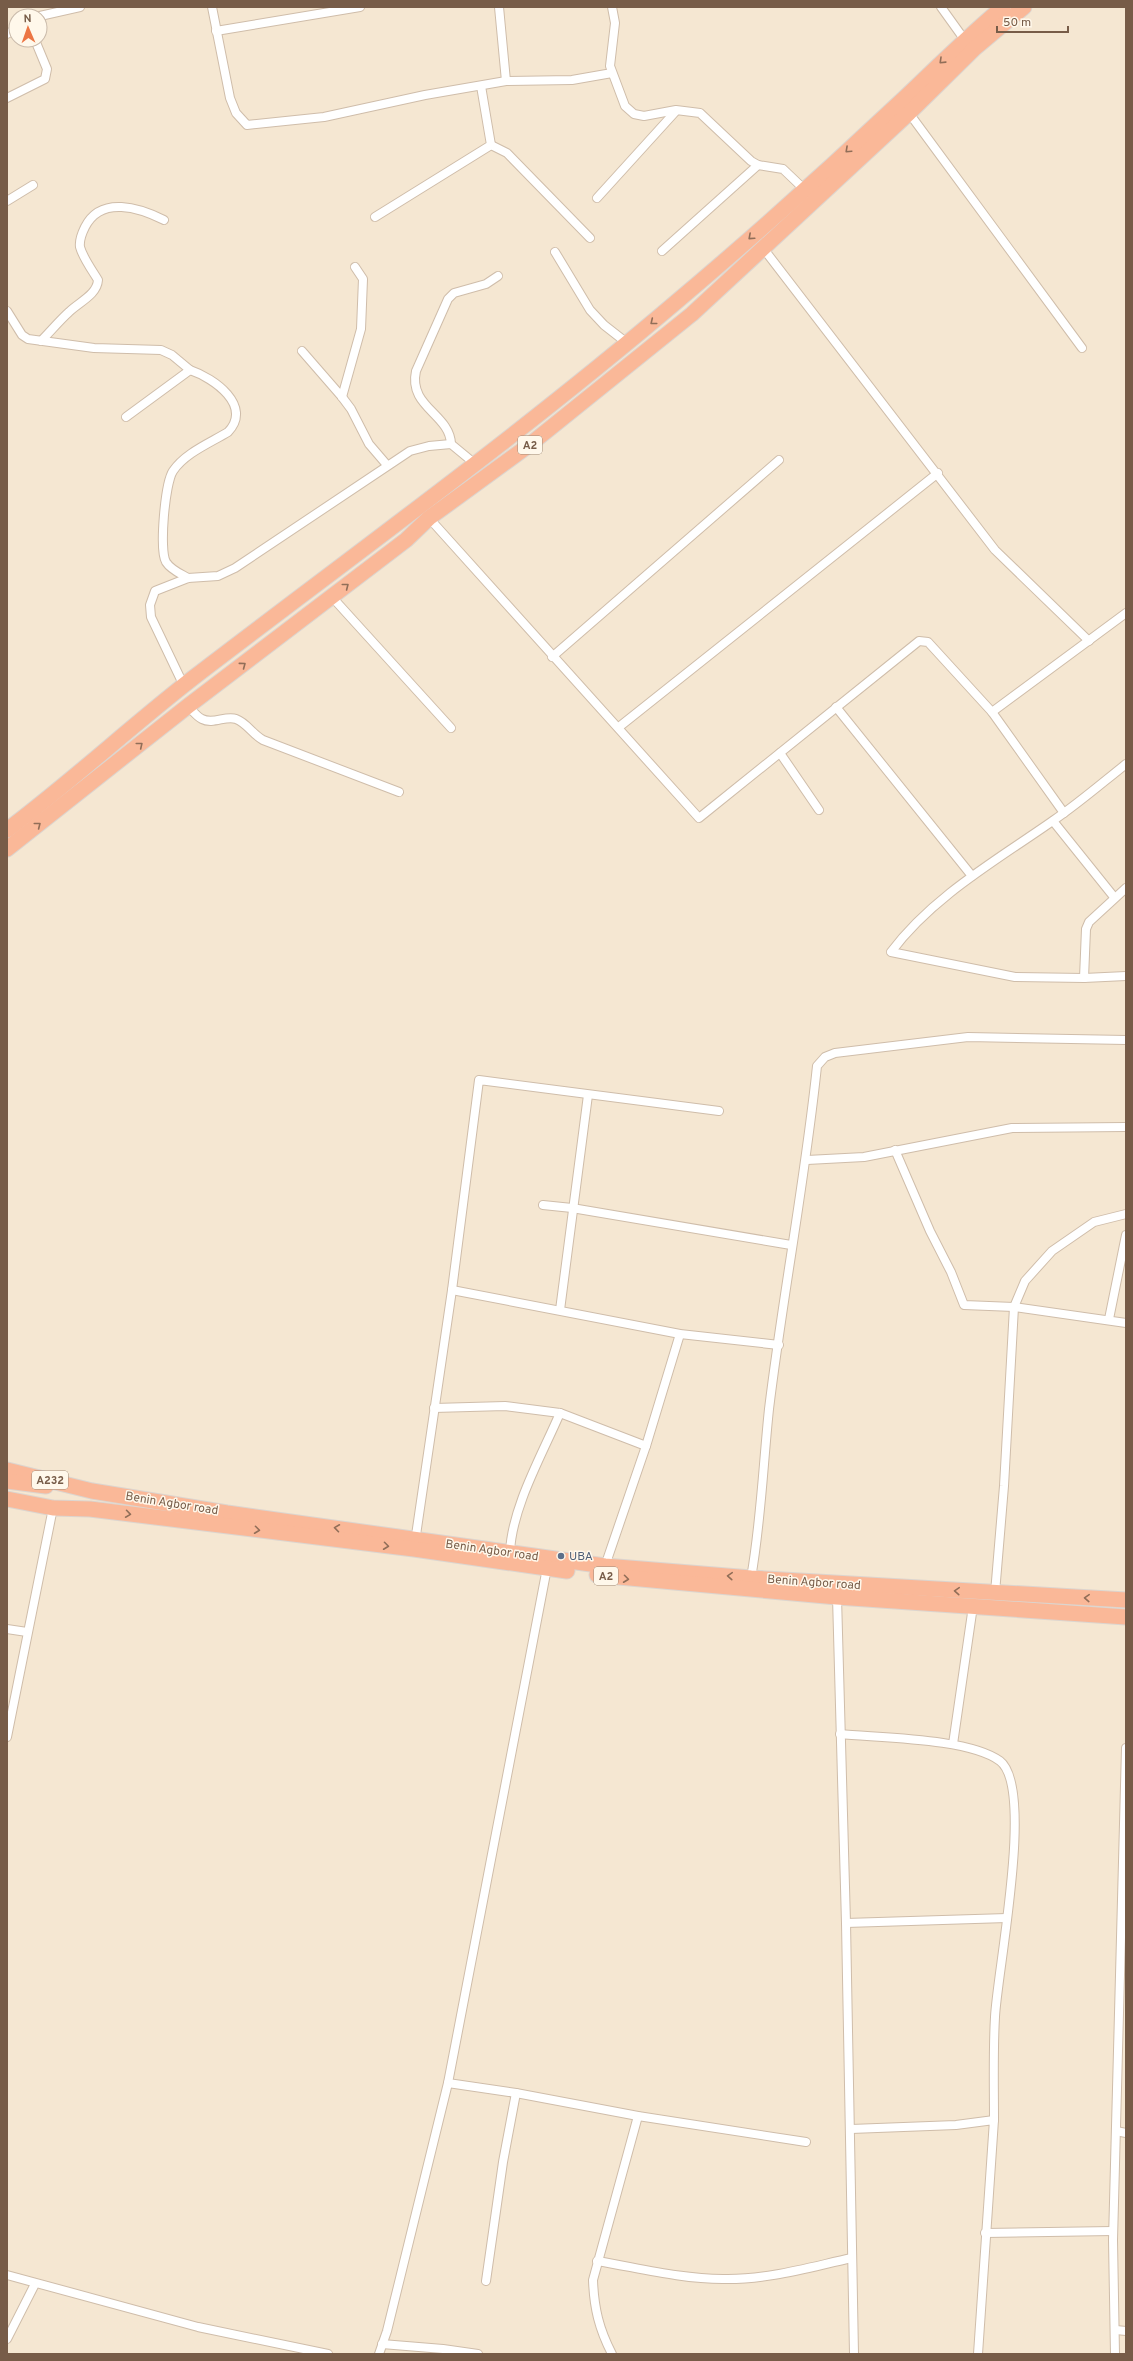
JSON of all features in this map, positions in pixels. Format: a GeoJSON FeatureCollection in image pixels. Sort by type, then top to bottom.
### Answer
{"type":"FeatureCollection","features":[{"type":"Feature","properties":{"kind":"highway","name":"A2"},"geometry":{"type":"LineString","coordinates":[[7,830],[69,782],[184,686],[474,464],[627,343],[711,273],[805,190],[898,104],[964,39],[1003,7]]}},
{"type":"Feature","properties":{"kind":"highway","name":"A2"},"geometry":{"type":"LineString","coordinates":[[7,848],[188,706],[332,598],[406,540],[429,518],[528,446],[639,358],[692,314],[909,113],[975,48],[1024,7]]}},
{"type":"Feature","properties":{"kind":"highway","name":"Benin Agbor road"},"geometry":{"type":"LineString","coordinates":[[7,1470],[92,1490],[547,1568],[632,1579],[837,1597],[1126,1617]]}},
{"type":"Feature","properties":{"kind":"highway","name":"A2"},"geometry":{"type":"LineString","coordinates":[[7,1481],[92,1490]]}},
{"type":"Feature","properties":{"kind":"highway","name":"A2"},"geometry":{"type":"LineString","coordinates":[[7,1491],[90,1509]]}},
{"type":"Feature","properties":{"kind":"highway","name":"Benin Agbor road"},"geometry":{"type":"LineString","coordinates":[[7,1499],[53,1508],[90,1509],[414,1544],[510,1552],[605,1566],[752,1578],[1126,1600]]}},
{"type":"Feature","properties":{"kind":"street"},"geometry":{"type":"LineString","coordinates":[[48,14],[80,7]]}},
{"type":"Feature","properties":{"kind":"street"},"geometry":{"type":"LineString","coordinates":[[212,7],[230,98],[236,113],[247,125],[324,116],[425,95],[506,81],[572,80],[612,73]]}},
{"type":"Feature","properties":{"kind":"street"},"geometry":{"type":"LineString","coordinates":[[216,31],[360,7]]}},
{"type":"Feature","properties":{"kind":"street"},"geometry":{"type":"LineString","coordinates":[[499,7],[506,81]]}},
{"type":"Feature","properties":{"kind":"street"},"geometry":{"type":"LineString","coordinates":[[612,7],[615,23],[610,66],[625,106],[634,114],[644,116],[676,110],[700,113],[751,161],[758,165],[783,169],[805,190]]}},
{"type":"Feature","properties":{"kind":"street"},"geometry":{"type":"LineString","coordinates":[[941,7],[964,39]]}},
{"type":"Feature","properties":{"kind":"street"},"geometry":{"type":"LineString","coordinates":[[7,98],[45,79],[47,69],[38,48]]}},
{"type":"Feature","properties":{"kind":"street"},"geometry":{"type":"LineString","coordinates":[[481,86],[491,145]]}},
{"type":"Feature","properties":{"kind":"street"},"geometry":{"type":"LineString","coordinates":[[597,198],[676,110]]}},
{"type":"Feature","properties":{"kind":"street"},"geometry":{"type":"LineString","coordinates":[[909,113],[1082,348]]}},
{"type":"Feature","properties":{"kind":"street"},"geometry":{"type":"LineString","coordinates":[[375,217],[491,145]]}},
{"type":"Feature","properties":{"kind":"street"},"geometry":{"type":"LineString","coordinates":[[491,145],[507,153],[590,238]]}},
{"type":"Feature","properties":{"kind":"street"},"geometry":{"type":"LineString","coordinates":[[662,251],[758,165]]}},
{"type":"Feature","properties":{"kind":"street"},"geometry":{"type":"LineString","coordinates":[[7,201],[33,186]]}},
{"type":"Feature","properties":{"kind":"street"},"geometry":{"type":"LineString","coordinates":[[40,342],[70,311],[87,298],[97,285],[98,280],[80,247],[80,235],[88,221],[100,212],[112,207],[124,206],[145,211],[164,220]]}},
{"type":"Feature","properties":{"kind":"street"},"geometry":{"type":"LineString","coordinates":[[763,248],[938,473],[995,550],[1089,641]]}},
{"type":"Feature","properties":{"kind":"street"},"geometry":{"type":"LineString","coordinates":[[555,252],[590,310],[604,325],[618,334],[627,343]]}},
{"type":"Feature","properties":{"kind":"street"},"geometry":{"type":"LineString","coordinates":[[342,397],[360,329],[363,279],[355,267]]}},
{"type":"Feature","properties":{"kind":"street"},"geometry":{"type":"LineString","coordinates":[[474,464],[451,444],[446,429],[417,394],[414,380],[416,371],[448,299],[454,293],[486,284],[498,276]]}},
{"type":"Feature","properties":{"kind":"street"},"geometry":{"type":"LineString","coordinates":[[7,311],[22,335],[28,339],[40,342],[94,348],[161,350],[172,355],[190,370],[214,381],[236,406],[236,420],[228,432],[182,460],[172,472],[166,490],[164,515],[165,561],[171,568],[188,578]]}},
{"type":"Feature","properties":{"kind":"street"},"geometry":{"type":"LineString","coordinates":[[302,351],[342,397],[351,409],[369,444],[388,465]]}},
{"type":"Feature","properties":{"kind":"street"},"geometry":{"type":"LineString","coordinates":[[126,417],[190,370]]}},
{"type":"Feature","properties":{"kind":"street"},"geometry":{"type":"LineString","coordinates":[[184,686],[151,617],[150,605],[155,591],[188,578],[218,576],[235,568],[410,451],[429,446],[451,444]]}},
{"type":"Feature","properties":{"kind":"street"},"geometry":{"type":"LineString","coordinates":[[552,657],[779,460]]}},
{"type":"Feature","properties":{"kind":"street"},"geometry":{"type":"LineString","coordinates":[[619,727],[938,473]]}},
{"type":"Feature","properties":{"kind":"street"},"geometry":{"type":"LineString","coordinates":[[429,518],[552,657],[619,727],[699,818],[919,641],[928,642],[992,712],[1064,813]]}},
{"type":"Feature","properties":{"kind":"street"},"geometry":{"type":"LineString","coordinates":[[332,598],[452,728]]}},
{"type":"Feature","properties":{"kind":"street"},"geometry":{"type":"LineString","coordinates":[[992,712],[1126,613]]}},
{"type":"Feature","properties":{"kind":"street"},"geometry":{"type":"LineString","coordinates":[[188,706],[202,719],[213,721],[235,718],[246,724],[254,735],[263,740],[399,792]]}},
{"type":"Feature","properties":{"kind":"street"},"geometry":{"type":"LineString","coordinates":[[836,707],[972,876]]}},
{"type":"Feature","properties":{"kind":"street"},"geometry":{"type":"LineString","coordinates":[[780,753],[819,810]]}},
{"type":"Feature","properties":{"kind":"street"},"geometry":{"type":"LineString","coordinates":[[1126,764],[1064,813],[972,876],[906,932],[891,952],[1015,977],[1084,978],[1126,976]]}},
{"type":"Feature","properties":{"kind":"street"},"geometry":{"type":"LineString","coordinates":[[1053,821],[1114,898]]}},
{"type":"Feature","properties":{"kind":"street"},"geometry":{"type":"LineString","coordinates":[[1084,978],[1086,929],[1089,922],[1126,888]]}},
{"type":"Feature","properties":{"kind":"street"},"geometry":{"type":"LineString","coordinates":[[752,1578],[757,1544],[769,1410],[779,1345],[791,1245],[807,1160],[818,1066],[826,1057],[835,1053],[968,1037],[1126,1040]]}},
{"type":"Feature","properties":{"kind":"street"},"geometry":{"type":"LineString","coordinates":[[414,1544],[452,1290],[479,1080],[719,1111]]}},
{"type":"Feature","properties":{"kind":"street"},"geometry":{"type":"LineString","coordinates":[[560,1310],[572,1208],[588,1095]]}},
{"type":"Feature","properties":{"kind":"street"},"geometry":{"type":"LineString","coordinates":[[807,1160],[864,1157],[1012,1128],[1126,1127]]}},
{"type":"Feature","properties":{"kind":"street"},"geometry":{"type":"LineString","coordinates":[[895,1150],[930,1231],[951,1272],[964,1305],[1014,1307],[1109,1319],[1126,1323]]}},
{"type":"Feature","properties":{"kind":"street"},"geometry":{"type":"LineString","coordinates":[[543,1205],[572,1208],[791,1245]]}},
{"type":"Feature","properties":{"kind":"street"},"geometry":{"type":"LineString","coordinates":[[995,1593],[1004,1486],[1014,1307],[1025,1281],[1052,1251],[1094,1222],[1126,1214]]}},
{"type":"Feature","properties":{"kind":"street"},"geometry":{"type":"LineString","coordinates":[[1109,1319],[1126,1235]]}},
{"type":"Feature","properties":{"kind":"street"},"geometry":{"type":"LineString","coordinates":[[452,1290],[680,1334],[779,1345]]}},
{"type":"Feature","properties":{"kind":"street"},"geometry":{"type":"LineString","coordinates":[[605,1566],[646,1446],[680,1334]]}},
{"type":"Feature","properties":{"kind":"street"},"geometry":{"type":"LineString","coordinates":[[434,1408],[505,1406],[560,1413],[646,1446]]}},
{"type":"Feature","properties":{"kind":"street"},"geometry":{"type":"LineString","coordinates":[[510,1552],[510,1536],[526,1491],[560,1413]]}},
{"type":"Feature","properties":{"kind":"street"},"geometry":{"type":"LineString","coordinates":[[7,1737],[53,1508]]}},
{"type":"Feature","properties":{"kind":"street"},"geometry":{"type":"LineString","coordinates":[[379,2354],[387,2331],[448,2083],[547,1568]]}},
{"type":"Feature","properties":{"kind":"street"},"geometry":{"type":"LineString","coordinates":[[837,1597],[851,2130],[854,2354]]}},
{"type":"Feature","properties":{"kind":"street"},"geometry":{"type":"LineString","coordinates":[[953,1744],[973,1606]]}},
{"type":"Feature","properties":{"kind":"street"},"geometry":{"type":"LineString","coordinates":[[7,1629],[27,1632]]}},
{"type":"Feature","properties":{"kind":"street"},"geometry":{"type":"LineString","coordinates":[[840,1734],[953,1744],[986,1754],[1001,1762],[1010,1776],[1016,1833],[995,2017],[994,2120],[978,2354]]}},
{"type":"Feature","properties":{"kind":"street"},"geometry":{"type":"LineString","coordinates":[[1115,2354],[1116,2330],[1113,2231],[1126,1748]]}},
{"type":"Feature","properties":{"kind":"street"},"geometry":{"type":"LineString","coordinates":[[846,1923],[1007,1918]]}},
{"type":"Feature","properties":{"kind":"street"},"geometry":{"type":"LineString","coordinates":[[448,2083],[516,2093],[638,2116],[806,2142]]}},
{"type":"Feature","properties":{"kind":"street"},"geometry":{"type":"LineString","coordinates":[[486,2281],[506,2141],[516,2093]]}},
{"type":"Feature","properties":{"kind":"street"},"geometry":{"type":"LineString","coordinates":[[612,2354],[601,2332],[594,2304],[593,2280],[638,2116]]}},
{"type":"Feature","properties":{"kind":"street"},"geometry":{"type":"LineString","coordinates":[[851,2130],[956,2125],[994,2120]]}},
{"type":"Feature","properties":{"kind":"street"},"geometry":{"type":"LineString","coordinates":[[1116,2131],[1126,2132]]}},
{"type":"Feature","properties":{"kind":"street"},"geometry":{"type":"LineString","coordinates":[[986,2233],[1113,2231]]}},
{"type":"Feature","properties":{"kind":"street"},"geometry":{"type":"LineString","coordinates":[[597,2261],[668,2274],[723,2279],[776,2275],[852,2258]]}},
{"type":"Feature","properties":{"kind":"street"},"geometry":{"type":"LineString","coordinates":[[7,2275],[35,2284],[198,2327],[328,2354]]}},
{"type":"Feature","properties":{"kind":"street"},"geometry":{"type":"LineString","coordinates":[[7,2339],[35,2284]]}},
{"type":"Feature","properties":{"kind":"street"},"geometry":{"type":"LineString","coordinates":[[1116,2330],[1126,2331]]}},
{"type":"Feature","properties":{"kind":"street"},"geometry":{"type":"LineString","coordinates":[[382,2344],[443,2349],[478,2354]]}},
{"type":"Feature","properties":{"kind":"shaded area"},"geometry":{"type":"Polygon","coordinates":[[[7,7],[1126,7],[1126,2354],[7,2354],[7,7]]]}},
{"type":"Feature","properties":{"kind":"place","name":"UBA"},"geometry":{"type":"Point","coordinates":[561,1556]}}]}
